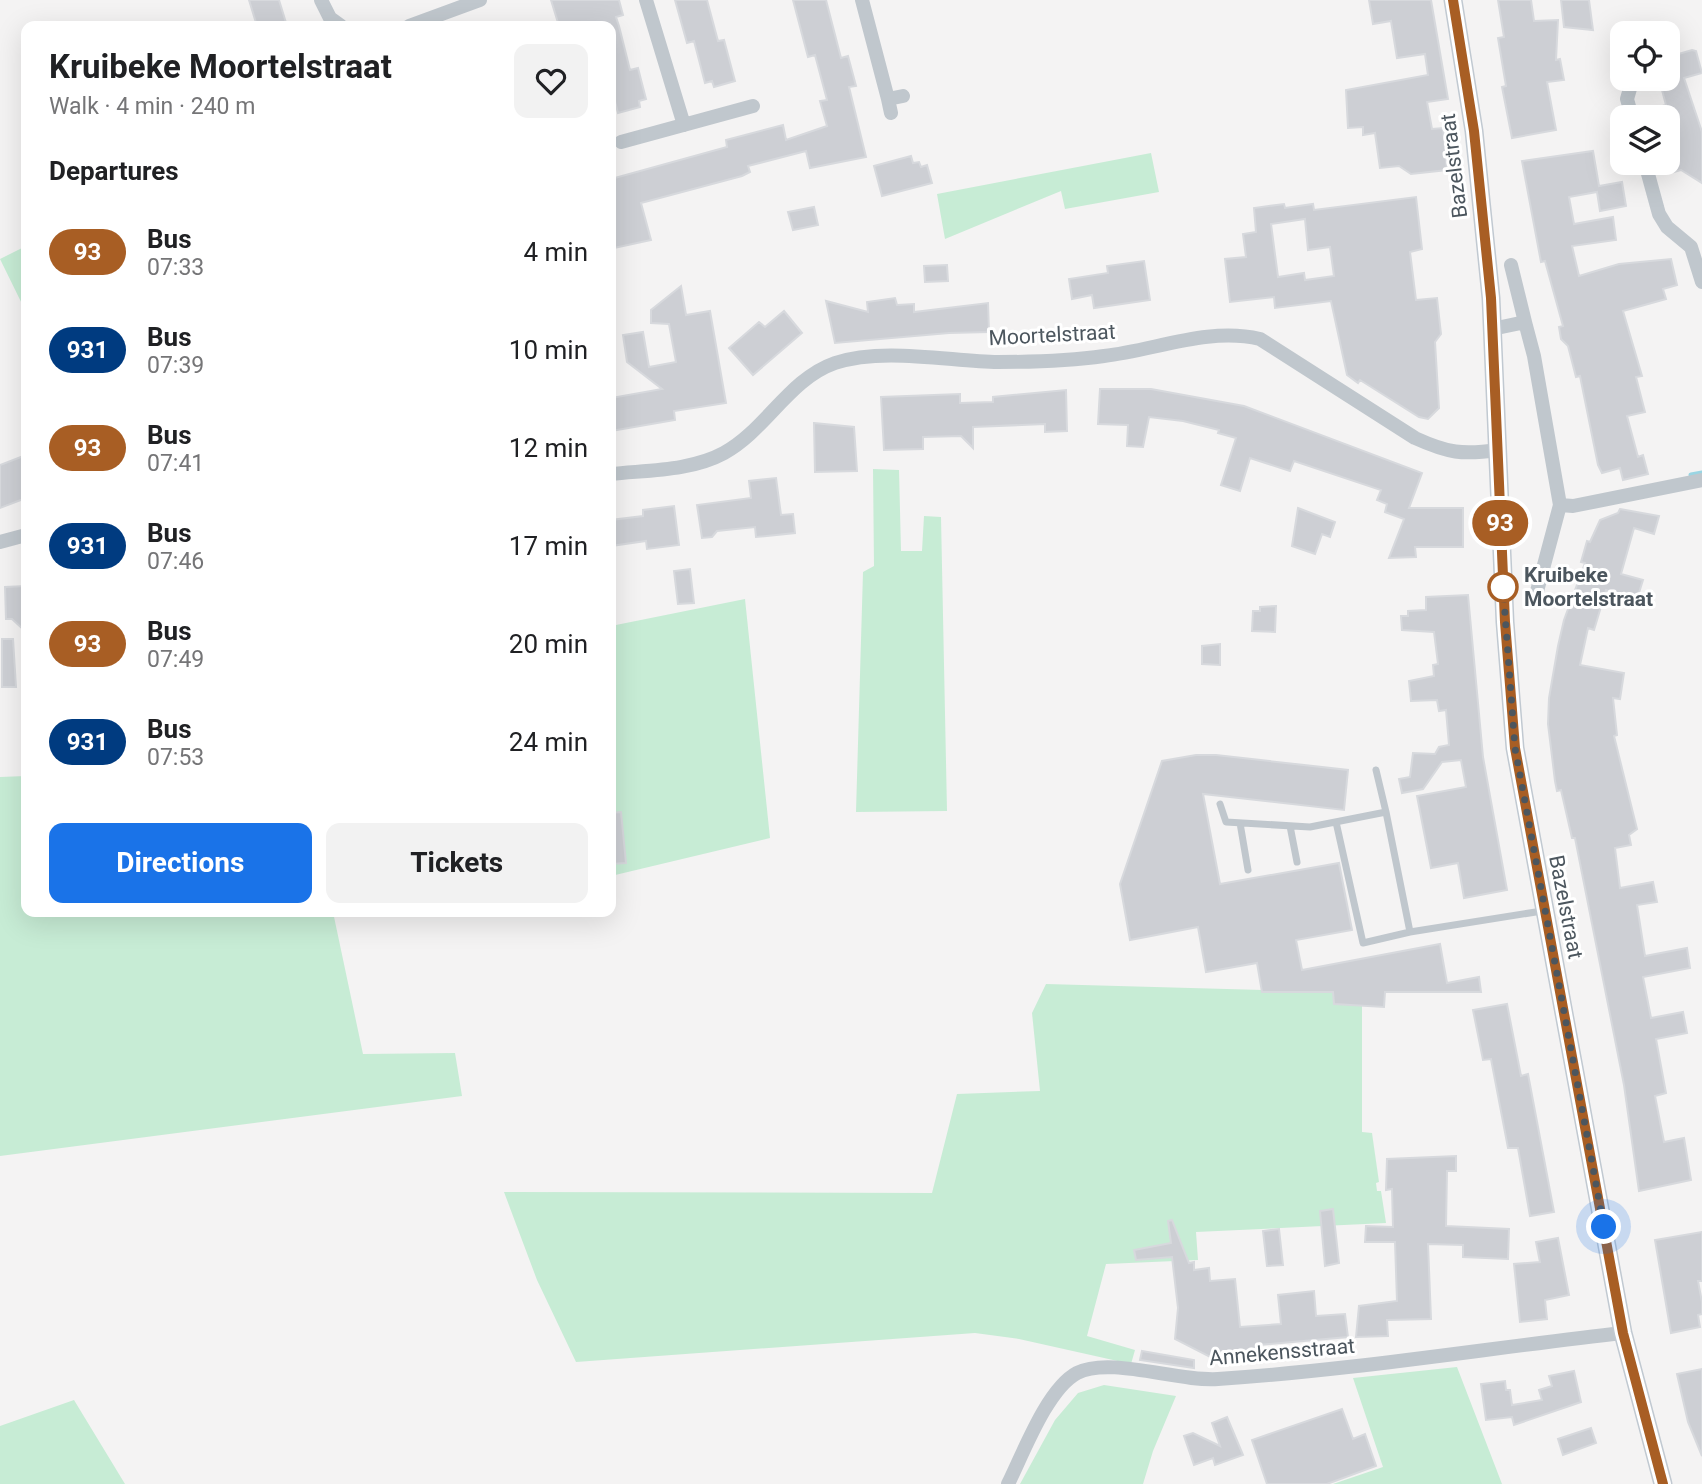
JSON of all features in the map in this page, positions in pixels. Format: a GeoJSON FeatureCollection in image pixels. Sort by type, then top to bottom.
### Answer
{"type":"FeatureCollection","features":[{"type":"Feature","properties":{"kind":"main road","name":"Bazelstraat"},"geometry":{"type":"LineString","coordinates":[[1453,0],[1474,131],[1492,329],[1505,622],[1515,748],[1623,1333],[1663,1484]]}},
{"type":"Feature","properties":{"kind":"street"},"geometry":{"type":"LineString","coordinates":[[321,0],[334,21]]}},
{"type":"Feature","properties":{"kind":"street"},"geometry":{"type":"LineString","coordinates":[[444,21],[480,0]]}},
{"type":"Feature","properties":{"kind":"street"},"geometry":{"type":"LineString","coordinates":[[646,0],[684,125]]}},
{"type":"Feature","properties":{"kind":"street"},"geometry":{"type":"LineString","coordinates":[[862,0],[890,106],[903,96]]}},
{"type":"Feature","properties":{"kind":"street"},"geometry":{"type":"LineString","coordinates":[[621,142],[752,106]]}},
{"type":"Feature","properties":{"kind":"street"},"geometry":{"type":"LineString","coordinates":[[1648,175],[1659,214],[1667,227],[1691,247],[1702,282]]}},
{"type":"Feature","properties":{"kind":"street"},"geometry":{"type":"LineString","coordinates":[[1511,265],[1534,356],[1560,505],[1536,595]]}},
{"type":"Feature","properties":{"kind":"street"},"geometry":{"type":"LineString","coordinates":[[1492,329],[1525,322]]}},
{"type":"Feature","properties":{"kind":"street","name":"Moortelstraat"},"geometry":{"type":"LineString","coordinates":[[616,473],[696,463],[726,452],[805,381],[820,369],[837,362],[879,357],[997,362],[1105,356],[1218,335],[1240,334],[1260,339],[1415,438],[1463,455],[1498,450]]}},
{"type":"Feature","properties":{"kind":"street"},"geometry":{"type":"LineString","coordinates":[[1560,505],[1573,506],[1702,480]]}},
{"type":"Feature","properties":{"kind":"street"},"geometry":{"type":"LineString","coordinates":[[0,542],[21,536]]}},
{"type":"Feature","properties":{"kind":"street","name":"Annekensstraat"},"geometry":{"type":"LineString","coordinates":[[1007,1484],[1052,1398],[1075,1374],[1094,1367],[1187,1380],[1215,1379],[1339,1369],[1623,1333]]}},
{"type":"Feature","properties":{"kind":"lane"},"geometry":{"type":"LineString","coordinates":[[1376,770],[1410,932]]}},
{"type":"Feature","properties":{"kind":"lane"},"geometry":{"type":"LineString","coordinates":[[1220,804],[1226,822],[1310,827],[1385,812]]}},
{"type":"Feature","properties":{"kind":"lane"},"geometry":{"type":"LineString","coordinates":[[1336,822],[1363,943],[1410,932],[1544,911]]}},
{"type":"Feature","properties":{"kind":"lane"},"geometry":{"type":"LineString","coordinates":[[1240,823],[1248,870]]}},
{"type":"Feature","properties":{"kind":"lane"},"geometry":{"type":"LineString","coordinates":[[1290,826],[1297,862]]}},
{"type":"Feature","properties":{"kind":"green space"},"geometry":{"type":"Polygon","coordinates":[[[1151,153],[1159,192],[1065,209],[1061,191],[945,239],[937,194],[1151,153]]]}},
{"type":"Feature","properties":{"kind":"green space"},"geometry":{"type":"Polygon","coordinates":[[[21,248],[21,302],[0,259],[21,248]]]}},
{"type":"Feature","properties":{"kind":"green space"},"geometry":{"type":"Polygon","coordinates":[[[873,469],[899,470],[901,551],[922,551],[924,516],[941,517],[947,811],[856,812],[863,572],[874,566],[873,469]]]}},
{"type":"Feature","properties":{"kind":"green space"},"geometry":{"type":"Polygon","coordinates":[[[745,599],[770,838],[616,875],[616,625],[745,599]]]}},
{"type":"Feature","properties":{"kind":"green space"},"geometry":{"type":"Polygon","coordinates":[[[21,776],[21,917],[334,917],[363,1054],[455,1053],[462,1096],[0,1156],[0,777],[21,776]]]}},
{"type":"Feature","properties":{"kind":"green space"},"geometry":{"type":"Polygon","coordinates":[[[1046,984],[1333,992],[1362,1004],[1362,1132],[1372,1133],[1379,1182],[1376,1183],[1377,1191],[1381,1191],[1386,1223],[1196,1232],[1198,1260],[1106,1264],[1087,1336],[1135,1350],[1131,1364],[1019,1339],[975,1333],[576,1362],[537,1280],[504,1192],[932,1193],[957,1094],[1040,1091],[1032,1013],[1046,984]]]}},
{"type":"Feature","properties":{"kind":"green space"},"geometry":{"type":"Polygon","coordinates":[[[1457,1367],[1502,1484],[1333,1484],[1383,1467],[1353,1378],[1457,1367]]]}},
{"type":"Feature","properties":{"kind":"green space"},"geometry":{"type":"Polygon","coordinates":[[[1104,1385],[1176,1396],[1153,1451],[1143,1484],[1020,1484],[1055,1420],[1078,1393],[1104,1385]]]}},
{"type":"Feature","properties":{"kind":"green space"},"geometry":{"type":"Polygon","coordinates":[[[74,1400],[125,1484],[0,1484],[0,1426],[74,1400]]]}},
{"type":"Feature","properties":{"kind":"building"},"geometry":{"type":"Polygon","coordinates":[[[249,0],[279,0],[285,21],[255,21],[249,0]]]}},
{"type":"Feature","properties":{"kind":"building"},"geometry":{"type":"Polygon","coordinates":[[[551,0],[619,0],[623,15],[616,17],[630,70],[638,68],[646,99],[639,101],[640,107],[618,113],[616,21],[557,21],[551,0]]]}},
{"type":"Feature","properties":{"kind":"building"},"geometry":{"type":"Polygon","coordinates":[[[675,0],[707,0],[718,41],[724,40],[735,81],[714,87],[712,81],[705,83],[694,41],[687,43],[675,0]]]}},
{"type":"Feature","properties":{"kind":"building"},"geometry":{"type":"Polygon","coordinates":[[[793,0],[826,0],[841,58],[848,56],[856,86],[849,87],[866,157],[810,168],[806,151],[748,166],[750,172],[742,176],[641,203],[651,240],[616,248],[616,178],[727,147],[726,140],[783,125],[786,140],[827,126],[820,101],[827,100],[815,55],[808,57],[793,0]]]}},
{"type":"Feature","properties":{"kind":"building"},"geometry":{"type":"Polygon","coordinates":[[[1369,0],[1431,0],[1448,99],[1427,102],[1432,129],[1443,128],[1447,170],[1411,174],[1399,166],[1380,168],[1375,133],[1363,135],[1363,127],[1348,128],[1346,90],[1428,75],[1425,54],[1397,58],[1391,21],[1373,24],[1369,0]]]}},
{"type":"Feature","properties":{"kind":"building"},"geometry":{"type":"Polygon","coordinates":[[[1498,0],[1531,0],[1534,21],[1558,20],[1556,60],[1560,59],[1564,80],[1547,82],[1556,130],[1512,138],[1502,87],[1506,86],[1498,38],[1504,37],[1498,0]]]}},
{"type":"Feature","properties":{"kind":"building"},"geometry":{"type":"Polygon","coordinates":[[[1561,0],[1589,0],[1593,30],[1564,27],[1561,0]]]}},
{"type":"Feature","properties":{"kind":"building"},"geometry":{"type":"Polygon","coordinates":[[[1696,51],[1702,73],[1684,78],[1702,132],[1702,183],[1680,170],[1680,105],[1666,105],[1662,91],[1680,91],[1680,54],[1696,51]]]}},
{"type":"Feature","properties":{"kind":"building"},"geometry":{"type":"Polygon","coordinates":[[[1593,151],[1599,186],[1622,182],[1626,206],[1600,211],[1597,192],[1569,197],[1574,224],[1613,217],[1616,240],[1572,246],[1579,276],[1619,264],[1671,259],[1677,285],[1663,289],[1666,299],[1623,311],[1642,376],[1636,377],[1645,412],[1627,416],[1638,457],[1643,455],[1648,474],[1623,480],[1620,468],[1602,473],[1598,465],[1580,376],[1576,377],[1568,346],[1561,339],[1559,327],[1563,326],[1545,261],[1541,262],[1522,161],[1593,151]]]}},
{"type":"Feature","properties":{"kind":"building"},"geometry":{"type":"Polygon","coordinates":[[[911,156],[913,163],[919,162],[921,167],[927,165],[932,183],[882,196],[874,166],[911,156]]]}},
{"type":"Feature","properties":{"kind":"building"},"geometry":{"type":"Polygon","coordinates":[[[1416,197],[1422,249],[1410,252],[1416,300],[1437,298],[1441,334],[1435,342],[1439,408],[1428,419],[1419,417],[1360,380],[1358,383],[1347,375],[1331,301],[1275,308],[1274,297],[1230,302],[1225,259],[1246,257],[1243,234],[1256,232],[1254,208],[1313,204],[1314,210],[1416,197]],[[1305,219],[1271,224],[1278,277],[1304,273],[1305,280],[1334,276],[1330,247],[1308,250],[1305,219]]]}},
{"type":"Feature","properties":{"kind":"building"},"geometry":{"type":"Polygon","coordinates":[[[814,207],[818,225],[793,230],[788,212],[814,207]]]}},
{"type":"Feature","properties":{"kind":"building"},"geometry":{"type":"Polygon","coordinates":[[[1144,261],[1150,300],[1094,308],[1092,295],[1072,299],[1069,279],[1108,273],[1107,266],[1144,261]]]}},
{"type":"Feature","properties":{"kind":"building"},"geometry":{"type":"Polygon","coordinates":[[[947,265],[948,281],[925,282],[924,266],[947,265]]]}},
{"type":"Feature","properties":{"kind":"building"},"geometry":{"type":"Polygon","coordinates":[[[681,286],[686,315],[710,311],[726,403],[674,411],[675,420],[616,430],[616,397],[662,389],[627,362],[623,335],[643,332],[649,367],[676,362],[669,324],[651,323],[651,310],[681,286]]]}},
{"type":"Feature","properties":{"kind":"building"},"geometry":{"type":"Polygon","coordinates":[[[895,298],[897,305],[914,304],[914,312],[988,303],[989,332],[835,343],[826,301],[868,312],[867,302],[895,298]]]}},
{"type":"Feature","properties":{"kind":"building"},"geometry":{"type":"Polygon","coordinates":[[[784,311],[802,333],[753,375],[729,348],[759,322],[765,327],[784,311]]]}},
{"type":"Feature","properties":{"kind":"building"},"geometry":{"type":"Polygon","coordinates":[[[1100,389],[1151,389],[1244,406],[1422,473],[1409,508],[1463,508],[1463,547],[1415,547],[1416,557],[1389,558],[1404,519],[1385,512],[1387,504],[1377,500],[1381,490],[1294,461],[1290,471],[1250,458],[1240,491],[1221,485],[1236,438],[1218,433],[1219,430],[1183,421],[1149,417],[1143,447],[1127,446],[1128,425],[1098,424],[1100,389]]]}},
{"type":"Feature","properties":{"kind":"building"},"geometry":{"type":"Polygon","coordinates":[[[1066,390],[1067,431],[1045,432],[1045,424],[973,427],[973,448],[961,436],[923,437],[923,449],[884,450],[881,397],[960,394],[960,403],[993,402],[993,397],[1066,390]]]}},
{"type":"Feature","properties":{"kind":"building"},"geometry":{"type":"Polygon","coordinates":[[[814,423],[854,427],[857,471],[815,472],[814,423]]]}},
{"type":"Feature","properties":{"kind":"building"},"geometry":{"type":"Polygon","coordinates":[[[21,457],[21,500],[0,508],[0,465],[21,457]]]}},
{"type":"Feature","properties":{"kind":"building"},"geometry":{"type":"Polygon","coordinates":[[[776,478],[781,515],[793,514],[795,533],[756,537],[755,527],[717,531],[712,537],[702,538],[697,505],[751,498],[749,481],[776,478]]]}},
{"type":"Feature","properties":{"kind":"building"},"geometry":{"type":"Polygon","coordinates":[[[674,506],[679,545],[647,549],[646,541],[616,545],[616,519],[643,516],[643,510],[674,506]]]}},
{"type":"Feature","properties":{"kind":"building"},"geometry":{"type":"Polygon","coordinates":[[[1298,508],[1335,522],[1330,537],[1322,534],[1315,554],[1292,546],[1298,508]]]}},
{"type":"Feature","properties":{"kind":"building"},"geometry":{"type":"Polygon","coordinates":[[[1620,509],[1659,516],[1654,534],[1634,528],[1621,574],[1643,580],[1638,596],[1629,593],[1628,597],[1606,590],[1594,630],[1588,628],[1580,665],[1624,673],[1620,699],[1613,698],[1617,735],[1614,736],[1637,829],[1629,835],[1631,845],[1615,848],[1620,888],[1653,882],[1657,902],[1637,905],[1645,956],[1687,948],[1690,968],[1643,977],[1651,1018],[1683,1012],[1687,1033],[1656,1039],[1666,1093],[1655,1096],[1664,1142],[1684,1138],[1691,1180],[1639,1191],[1624,1085],[1575,838],[1572,838],[1561,790],[1557,791],[1548,724],[1549,698],[1558,646],[1564,620],[1585,563],[1581,562],[1587,541],[1590,542],[1600,520],[1618,513],[1620,509]]]}},
{"type":"Feature","properties":{"kind":"building"},"geometry":{"type":"Polygon","coordinates":[[[690,569],[694,603],[678,604],[674,571],[690,569]]]}},
{"type":"Feature","properties":{"kind":"building"},"geometry":{"type":"Polygon","coordinates":[[[21,586],[21,627],[12,619],[6,619],[5,587],[21,586]]]}},
{"type":"Feature","properties":{"kind":"building"},"geometry":{"type":"Polygon","coordinates":[[[1468,595],[1483,757],[1507,890],[1464,898],[1458,863],[1431,868],[1417,796],[1466,787],[1461,760],[1442,762],[1423,789],[1402,793],[1399,779],[1410,777],[1413,753],[1435,754],[1439,747],[1449,745],[1446,710],[1439,711],[1437,700],[1411,701],[1409,681],[1434,676],[1433,665],[1438,664],[1434,632],[1402,630],[1401,616],[1408,616],[1408,611],[1426,610],[1426,597],[1468,595]]]}},
{"type":"Feature","properties":{"kind":"building"},"geometry":{"type":"Polygon","coordinates":[[[1276,606],[1275,632],[1252,631],[1253,611],[1260,611],[1260,607],[1276,606]]]}},
{"type":"Feature","properties":{"kind":"building"},"geometry":{"type":"Polygon","coordinates":[[[2,639],[13,639],[16,687],[2,687],[2,639]]]}},
{"type":"Feature","properties":{"kind":"building"},"geometry":{"type":"Polygon","coordinates":[[[1220,644],[1220,665],[1202,664],[1202,646],[1220,644]]]}},
{"type":"Feature","properties":{"kind":"building"},"geometry":{"type":"Polygon","coordinates":[[[1196,755],[1348,770],[1344,810],[1203,794],[1220,884],[1339,863],[1352,930],[1296,940],[1302,970],[1440,944],[1447,983],[1479,977],[1481,992],[1385,992],[1384,1007],[1334,1004],[1333,992],[1262,992],[1257,963],[1206,972],[1198,927],[1130,940],[1120,884],[1162,761],[1196,755]]]}},
{"type":"Feature","properties":{"kind":"building"},"geometry":{"type":"Polygon","coordinates":[[[616,812],[621,812],[626,863],[616,864],[616,812]]]}},
{"type":"Feature","properties":{"kind":"building"},"geometry":{"type":"Polygon","coordinates":[[[1507,1004],[1521,1076],[1528,1074],[1554,1212],[1530,1216],[1518,1148],[1508,1148],[1491,1059],[1483,1060],[1473,1010],[1507,1004]]]}},
{"type":"Feature","properties":{"kind":"building"},"geometry":{"type":"Polygon","coordinates":[[[1456,1156],[1456,1171],[1447,1171],[1446,1226],[1509,1229],[1508,1259],[1463,1257],[1463,1245],[1428,1244],[1431,1319],[1387,1320],[1388,1336],[1356,1337],[1359,1306],[1397,1301],[1395,1242],[1365,1242],[1366,1226],[1393,1227],[1392,1189],[1386,1190],[1387,1159],[1456,1156]]]}},
{"type":"Feature","properties":{"kind":"building"},"geometry":{"type":"Polygon","coordinates":[[[1333,1209],[1339,1263],[1325,1266],[1320,1211],[1333,1209]]]}},
{"type":"Feature","properties":{"kind":"building"},"geometry":{"type":"Polygon","coordinates":[[[1172,1220],[1189,1263],[1194,1262],[1194,1270],[1209,1268],[1210,1281],[1235,1279],[1240,1327],[1281,1324],[1278,1295],[1314,1291],[1316,1316],[1345,1314],[1348,1337],[1259,1345],[1258,1361],[1222,1363],[1175,1339],[1178,1308],[1172,1257],[1136,1260],[1134,1250],[1171,1243],[1168,1221],[1172,1220]]]}},
{"type":"Feature","properties":{"kind":"building"},"geometry":{"type":"Polygon","coordinates":[[[1279,1229],[1283,1265],[1267,1266],[1263,1231],[1279,1229]]]}},
{"type":"Feature","properties":{"kind":"building"},"geometry":{"type":"Polygon","coordinates":[[[1702,1232],[1702,1281],[1698,1281],[1702,1302],[1702,1314],[1698,1315],[1700,1327],[1671,1333],[1655,1240],[1702,1232]]]}},
{"type":"Feature","properties":{"kind":"building"},"geometry":{"type":"Polygon","coordinates":[[[1558,1238],[1569,1295],[1545,1300],[1547,1319],[1520,1322],[1514,1264],[1540,1262],[1536,1242],[1558,1238]]]}},
{"type":"Feature","properties":{"kind":"building"},"geometry":{"type":"Polygon","coordinates":[[[1142,1351],[1194,1360],[1194,1368],[1140,1360],[1142,1351]]]}},
{"type":"Feature","properties":{"kind":"building"},"geometry":{"type":"Polygon","coordinates":[[[1702,1369],[1702,1456],[1688,1422],[1677,1374],[1702,1369]]]}},
{"type":"Feature","properties":{"kind":"building"},"geometry":{"type":"Polygon","coordinates":[[[1574,1371],[1581,1402],[1514,1425],[1512,1417],[1486,1420],[1481,1384],[1505,1381],[1506,1390],[1510,1390],[1512,1405],[1542,1400],[1539,1390],[1552,1386],[1549,1376],[1574,1371]]]}},
{"type":"Feature","properties":{"kind":"building"},"geometry":{"type":"Polygon","coordinates":[[[1342,1409],[1353,1439],[1365,1434],[1376,1466],[1327,1484],[1267,1484],[1252,1440],[1342,1409]]]}},
{"type":"Feature","properties":{"kind":"building"},"geometry":{"type":"Polygon","coordinates":[[[1227,1417],[1243,1455],[1215,1465],[1213,1458],[1194,1465],[1184,1436],[1193,1433],[1220,1446],[1212,1423],[1227,1417]]]}},
{"type":"Feature","properties":{"kind":"building"},"geometry":{"type":"Polygon","coordinates":[[[1591,1428],[1596,1443],[1563,1455],[1558,1439],[1591,1428]]]}},
{"type":"Feature","properties":{"kind":"waterway"},"geometry":{"type":"LineString","coordinates":[[1691,475],[1702,473]]}},
{"type":"Feature","properties":{"kind":"bus line","name":"93"},"geometry":{"type":"LineString","coordinates":[[1453,0],[1474,131],[1491,298],[1505,622],[1515,748],[1623,1333],[1654,1459],[1663,1484]]}},
{"type":"Feature","properties":{"kind":"place","name":"Kruibeke Moortelstraat"},"geometry":{"type":"Point","coordinates":[1503,587]}},
{"type":"Feature","properties":{"kind":"route"},"geometry":{"type":"LineString","coordinates":[[1503,587],[1515,748],[1534,862],[1604,1227]]}}]}
